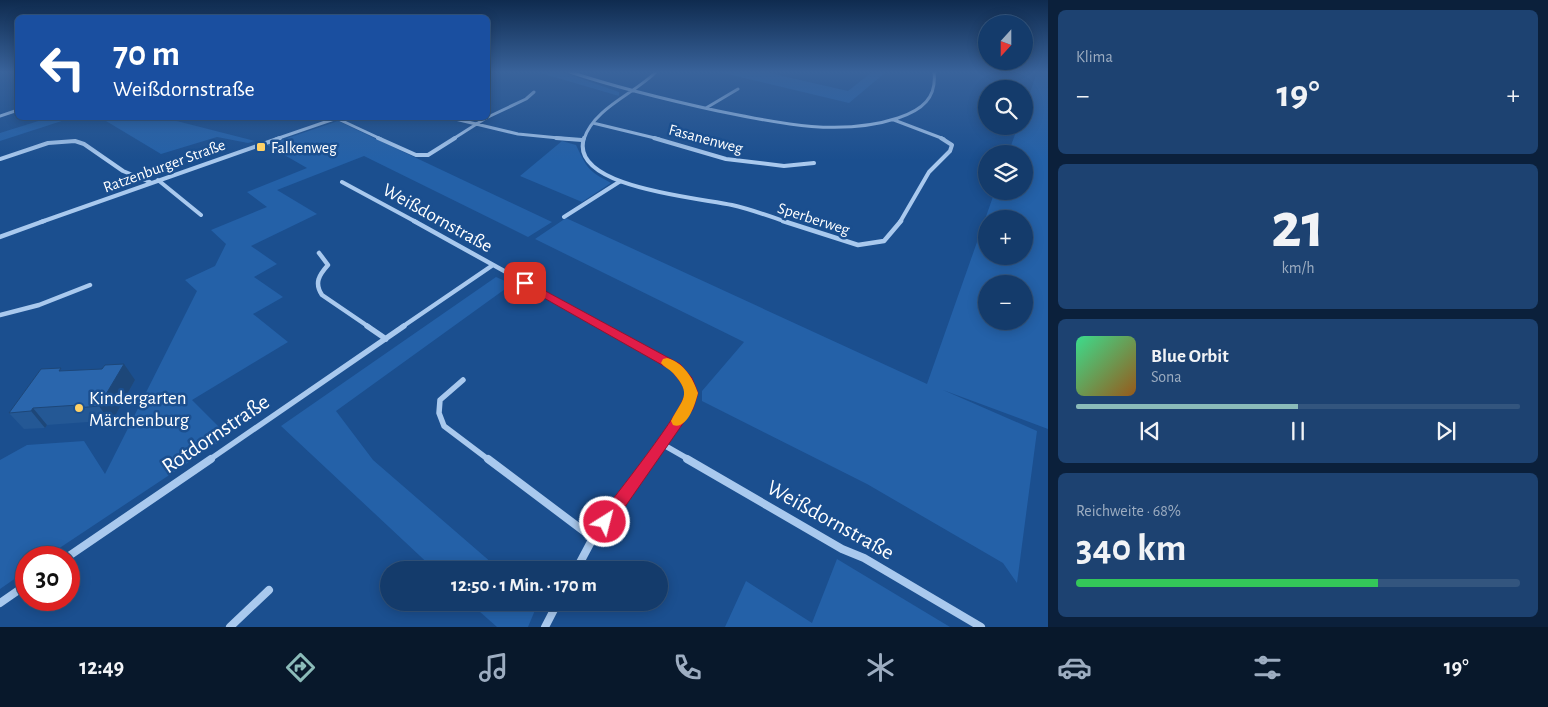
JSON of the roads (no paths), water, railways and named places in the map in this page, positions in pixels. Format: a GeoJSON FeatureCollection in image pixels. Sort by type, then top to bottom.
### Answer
{"type":"FeatureCollection","features":[{"type":"Feature","properties":{"kind":"street"},"geometry":{"type":"LineString","coordinates":[[490,116],[521,101]]}},
{"type":"Feature","properties":{"kind":"street"},"geometry":{"type":"LineString","coordinates":[[459,120],[518,134],[582,140],[588,128],[620,101]]}},
{"type":"Feature","properties":{"kind":"street"},"geometry":{"type":"LineString","coordinates":[[672,101],[790,124],[850,127],[894,120],[920,110],[927,101]]}},
{"type":"Feature","properties":{"kind":"street"},"geometry":{"type":"LineString","coordinates":[[706,109],[718,101]]}},
{"type":"Feature","properties":{"kind":"street"},"geometry":{"type":"LineString","coordinates":[[0,116],[15,111]]}},
{"type":"Feature","properties":{"kind":"street","name":"Ratzenburger Straße"},"geometry":{"type":"LineString","coordinates":[[0,237],[150,182],[330,120]]}},
{"type":"Feature","properties":{"kind":"street"},"geometry":{"type":"LineString","coordinates":[[340,120],[416,155],[422,156],[428,155],[482,120]]}},
{"type":"Feature","properties":{"kind":"street","name":"Sperberweg"},"geometry":{"type":"LineString","coordinates":[[582,140],[583,150],[589,162],[600,173],[619,182],[643,189],[712,200],[858,245],[884,241],[901,221],[929,172],[950,151],[952,146],[944,139],[894,120]]}},
{"type":"Feature","properties":{"kind":"street","name":"Fasanenweg"},"geometry":{"type":"LineString","coordinates":[[593,123],[664,140],[726,159],[784,166],[814,163]]}},
{"type":"Feature","properties":{"kind":"street"},"geometry":{"type":"LineString","coordinates":[[0,159],[50,143],[74,140],[82,143],[108,163],[140,180],[150,182]]}},
{"type":"Feature","properties":{"kind":"street"},"geometry":{"type":"LineString","coordinates":[[158,180],[201,215]]}},
{"type":"Feature","properties":{"kind":"street","name":"Weißdornstraße"},"geometry":{"type":"LineString","coordinates":[[342,182],[676,367],[687,382],[692,393],[688,406],[593,538],[581,561]]}},
{"type":"Feature","properties":{"kind":"street"},"geometry":{"type":"LineString","coordinates":[[564,217],[619,182]]}},
{"type":"Feature","properties":{"kind":"street"},"geometry":{"type":"LineString","coordinates":[[319,253],[328,265],[317,281],[317,288],[322,295],[386,338]]}},
{"type":"Feature","properties":{"kind":"street","name":"Rotdornstraße"},"geometry":{"type":"LineString","coordinates":[[80,548],[493,266]]}},
{"type":"Feature","properties":{"kind":"street"},"geometry":{"type":"LineString","coordinates":[[0,315],[39,305],[90,285]]}},
{"type":"Feature","properties":{"kind":"street"},"geometry":{"type":"LineString","coordinates":[[463,380],[440,400],[439,413],[444,426],[593,538]]}},
{"type":"Feature","properties":{"kind":"street","name":"Weißdornstraße"},"geometry":{"type":"LineString","coordinates":[[662,444],[842,549],[864,558],[981,627]]}},
{"type":"Feature","properties":{"kind":"street"},"geometry":{"type":"LineString","coordinates":[[230,627],[269,590]]}},
{"type":"Feature","properties":{"kind":"street"},"geometry":{"type":"LineString","coordinates":[[0,603],[15,593]]}},
{"type":"Feature","properties":{"kind":"street"},"geometry":{"type":"LineString","coordinates":[[546,627],[554,611]]}},
{"type":"Feature","properties":{"kind":"place","name":"Falkenweg"},"geometry":{"type":"Point","coordinates":[261,147]}},
{"type":"Feature","properties":{"kind":"place","name":"Kindergarten Märchenburg"},"geometry":{"type":"Point","coordinates":[79,408]}}]}
